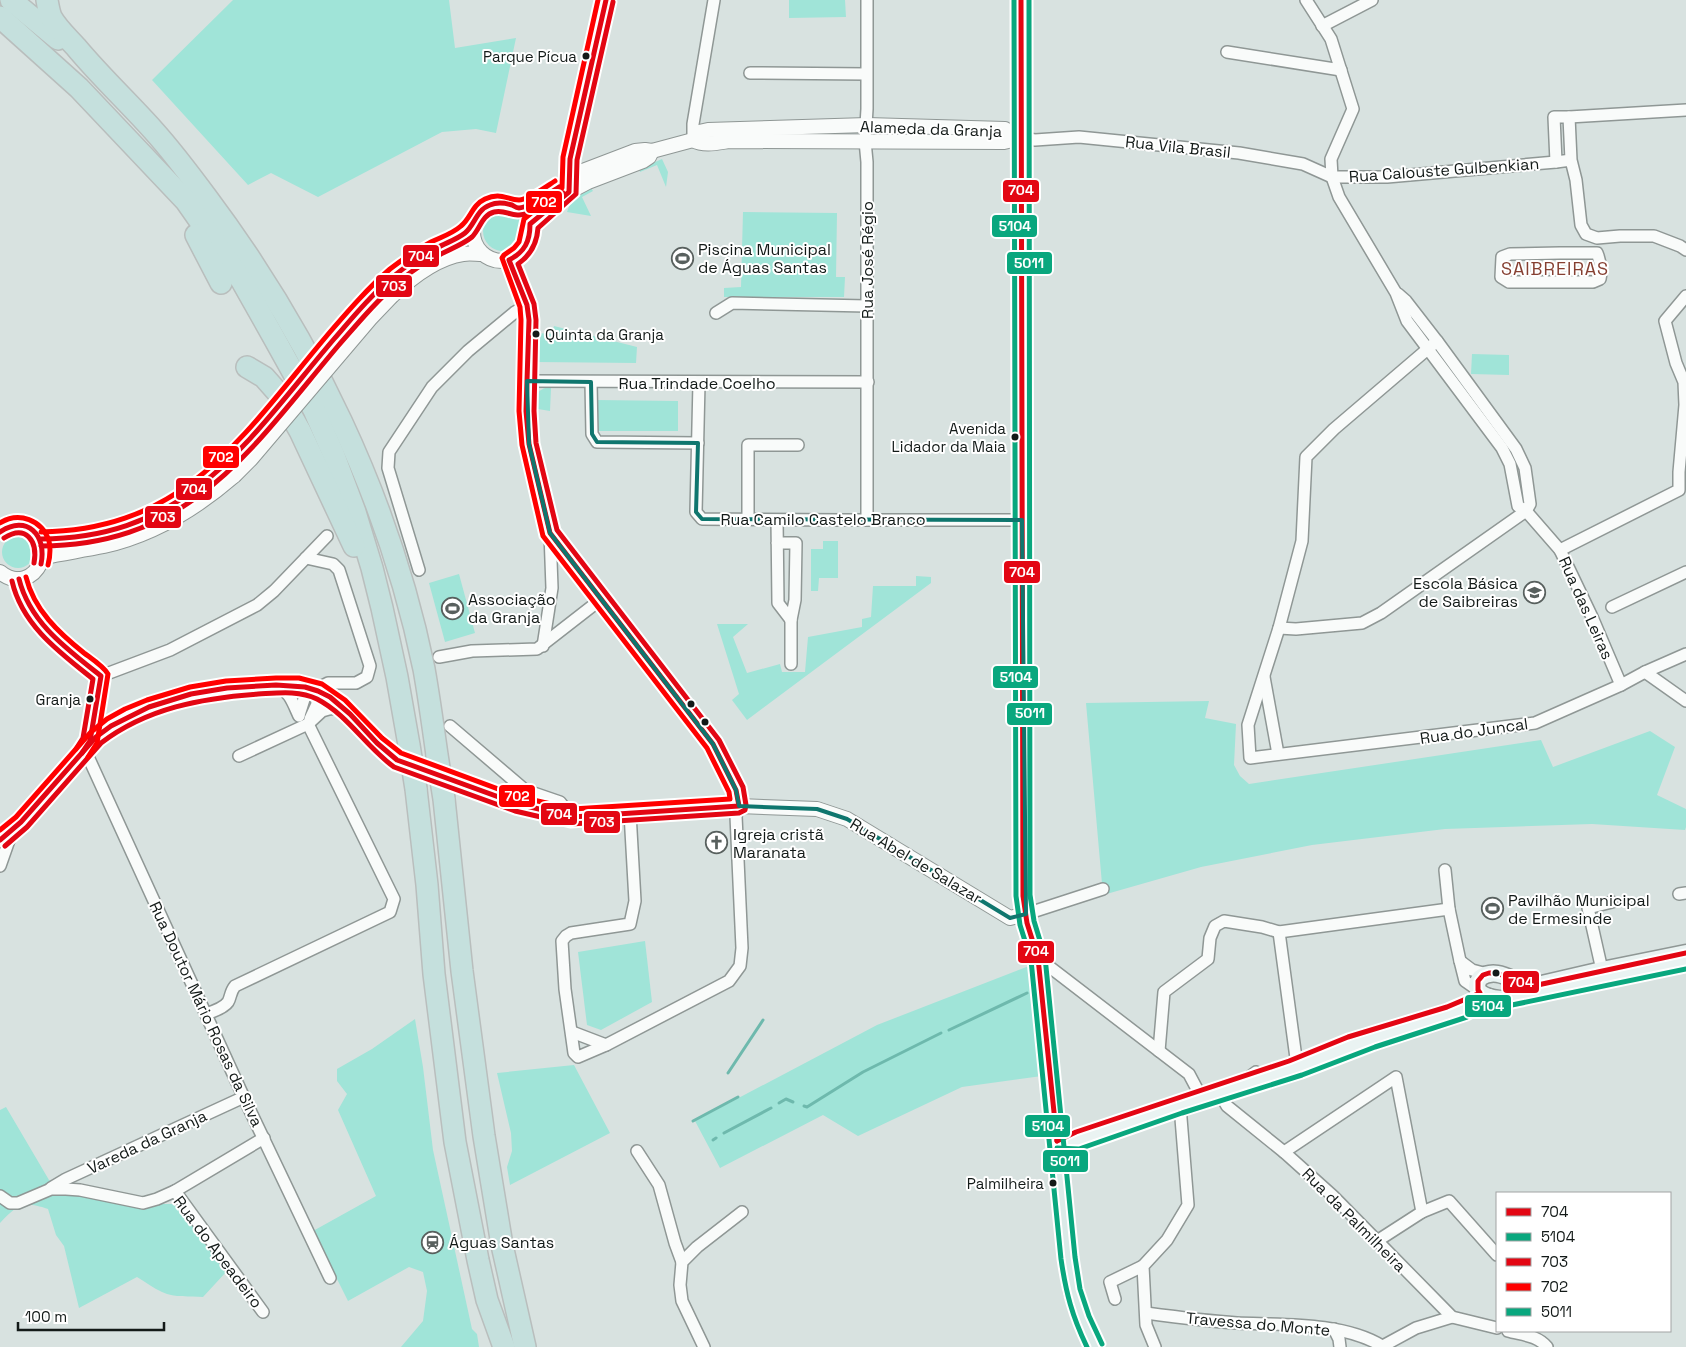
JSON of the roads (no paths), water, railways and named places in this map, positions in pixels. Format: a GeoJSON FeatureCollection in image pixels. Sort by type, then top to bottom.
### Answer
{"type":"FeatureCollection","features":[{"type":"Feature","properties":{"kind":"highway"},"geometry":{"type":"LineString","coordinates":[[11,0],[93,67]]}},
{"type":"Feature","properties":{"kind":"highway"},"geometry":{"type":"LineString","coordinates":[[47,0],[50,14],[57,26],[176,157],[251,259],[291,323],[342,420],[380,515],[405,592],[424,669],[444,799],[462,971],[487,1156],[502,1245],[525,1347]]}},
{"type":"Feature","properties":{"kind":"highway"},"geometry":{"type":"LineString","coordinates":[[0,18],[79,88],[186,201],[242,281],[314,410],[333,453],[355,512],[372,568],[397,677],[416,789],[434,974],[460,1171],[478,1260],[488,1300],[504,1347]]}},
{"type":"Feature","properties":{"kind":"highway"},"geometry":{"type":"LineString","coordinates":[[145,157],[200,240],[221,283]]}},
{"type":"Feature","properties":{"kind":"highway"},"geometry":{"type":"LineString","coordinates":[[247,367],[264,377],[279,394],[317,466],[351,542],[372,568]]}},
{"type":"Feature","properties":{"kind":"highway"},"geometry":{"type":"LineString","coordinates":[[509,1275],[526,1306],[540,1347]]}},
{"type":"Feature","properties":{"kind":"highway"},"geometry":{"type":"LineString","coordinates":[[488,1300],[490,1347]]}},
{"type":"Feature","properties":{"kind":"main road"},"geometry":{"type":"LineString","coordinates":[[1021,0],[1023,886],[1026,919],[1038,955],[1068,1258],[1073,1291],[1082,1319],[1095,1347]]}},
{"type":"Feature","properties":{"kind":"main road"},"geometry":{"type":"LineString","coordinates":[[1483,993],[1478,981],[1487,974],[1504,975],[1533,986],[1686,953]]}},
{"type":"Feature","properties":{"kind":"main road"},"geometry":{"type":"LineString","coordinates":[[1057,1141],[1076,1132],[1296,1058],[1348,1037],[1447,1008],[1483,993],[1500,999],[1592,974],[1686,961]]}},
{"type":"Feature","properties":{"kind":"main road"},"geometry":{"type":"LineString","coordinates":[[1509,997],[1513,995],[1516,987],[1512,979]]}},
{"type":"Feature","properties":{"kind":"main road"},"geometry":{"type":"LineString","coordinates":[[1057,1141],[1078,1142],[1180,1106],[1299,1068],[1372,1040],[1464,1010],[1483,993]]}},
{"type":"Feature","properties":{"kind":"street"},"geometry":{"type":"LineString","coordinates":[[569,186],[570,156],[606,0]]}},
{"type":"Feature","properties":{"kind":"street"},"geometry":{"type":"LineString","coordinates":[[693,140],[693,124],[714,0]]}},
{"type":"Feature","properties":{"kind":"street","name":"Rua José Régio"},"geometry":{"type":"LineString","coordinates":[[867,0],[865,141],[868,382],[867,520]]}},
{"type":"Feature","properties":{"kind":"street"},"geometry":{"type":"LineString","coordinates":[[1306,0],[1331,39],[1353,109],[1331,160],[1332,177]]}},
{"type":"Feature","properties":{"kind":"street"},"geometry":{"type":"LineString","coordinates":[[1322,26],[1372,0]]}},
{"type":"Feature","properties":{"kind":"street"},"geometry":{"type":"LineString","coordinates":[[1227,52],[1342,70]]}},
{"type":"Feature","properties":{"kind":"street"},"geometry":{"type":"LineString","coordinates":[[750,73],[866,74]]}},
{"type":"Feature","properties":{"kind":"street"},"geometry":{"type":"LineString","coordinates":[[1686,110],[1569,117],[1571,160],[1576,180],[1581,225],[1586,234],[1597,238],[1654,236],[1686,250]]}},
{"type":"Feature","properties":{"kind":"street","name":"Rua Calouste Gulbenkian"},"geometry":{"type":"LineString","coordinates":[[1556,162],[1554,117],[1569,117]]}},
{"type":"Feature","properties":{"kind":"street","name":"Alameda da Granja"},"geometry":{"type":"LineString","coordinates":[[693,140],[698,132],[708,130],[866,125],[1005,129],[1021,138]]}},
{"type":"Feature","properties":{"kind":"street","name":"Rua Vila Brasil"},"geometry":{"type":"LineString","coordinates":[[1021,138],[1035,140],[1079,137],[1239,153],[1303,164],[1332,177]]}},
{"type":"Feature","properties":{"kind":"street","name":"Alameda da Granja"},"geometry":{"type":"LineString","coordinates":[[530,224],[569,186],[580,172],[635,151],[652,151],[693,140],[709,144],[728,140],[1004,142],[1021,138]]}},
{"type":"Feature","properties":{"kind":"street","name":"Rua Calouste Gulbenkian"},"geometry":{"type":"LineString","coordinates":[[1332,177],[1387,177],[1571,160]]}},
{"type":"Feature","properties":{"kind":"street","name":"Rua das Leiras"},"geometry":{"type":"LineString","coordinates":[[1332,177],[1339,197],[1396,293],[1406,301],[1432,345],[1460,383],[1502,448],[1516,462],[1518,506],[1526,511],[1560,550],[1592,617],[1621,685]]}},
{"type":"Feature","properties":{"kind":"street","name":"Alameda da Granja"},"geometry":{"type":"LineString","coordinates":[[519,208],[569,186]]}},
{"type":"Feature","properties":{"kind":"street"},"geometry":{"type":"LineString","coordinates":[[501,202],[519,208],[526,215],[530,224],[529,242],[524,250],[509,260],[499,261],[490,258],[482,254],[476,246],[473,226],[476,217],[491,204],[501,202]]}},
{"type":"Feature","properties":{"kind":"street"},"geometry":{"type":"LineString","coordinates":[[387,291],[406,267],[422,256],[462,236],[473,226]]}},
{"type":"Feature","properties":{"kind":"street"},"geometry":{"type":"LineString","coordinates":[[1597,253],[1510,254],[1502,257],[1501,277],[1509,282],[1592,282],[1600,279],[1602,272],[1601,261],[1597,253],[1602,237]]}},
{"type":"Feature","properties":{"kind":"street"},"geometry":{"type":"LineString","coordinates":[[44,557],[105,546],[147,532],[182,514],[218,490],[243,448],[360,310],[387,291],[446,259],[463,254],[482,254]]}},
{"type":"Feature","properties":{"kind":"street"},"geometry":{"type":"LineString","coordinates":[[509,260],[527,305],[529,320],[526,411],[529,444],[550,533],[552,588],[543,646]]}},
{"type":"Feature","properties":{"kind":"street"},"geometry":{"type":"LineString","coordinates":[[1560,550],[1682,492],[1679,472],[1685,405],[1684,382],[1676,363],[1665,321],[1686,296]]}},
{"type":"Feature","properties":{"kind":"street"},"geometry":{"type":"LineString","coordinates":[[716,313],[732,304],[867,306]]}},
{"type":"Feature","properties":{"kind":"street"},"geometry":{"type":"LineString","coordinates":[[419,570],[388,468],[388,452],[432,388],[468,351],[515,312],[527,305]]}},
{"type":"Feature","properties":{"kind":"street"},"geometry":{"type":"LineString","coordinates":[[1278,754],[1264,676],[1302,541],[1306,457],[1334,429],[1432,345]]}},
{"type":"Feature","properties":{"kind":"street","name":"Rua Trindade Coelho"},"geometry":{"type":"LineString","coordinates":[[528,382],[868,382]]}},
{"type":"Feature","properties":{"kind":"street"},"geometry":{"type":"LineString","coordinates":[[591,382],[592,434],[597,442],[698,443]]}},
{"type":"Feature","properties":{"kind":"street","name":"Rua Camilo Castelo Branco"},"geometry":{"type":"LineString","coordinates":[[699,383],[696,512],[702,519],[1022,520]]}},
{"type":"Feature","properties":{"kind":"street"},"geometry":{"type":"LineString","coordinates":[[748,520],[748,445],[798,445]]}},
{"type":"Feature","properties":{"kind":"street"},"geometry":{"type":"LineString","coordinates":[[41,539],[88,536],[113,530],[144,519],[175,503],[204,483],[229,471]]}},
{"type":"Feature","properties":{"kind":"street"},"geometry":{"type":"LineString","coordinates":[[1279,628],[1296,629],[1362,623],[1381,613],[1526,511]]}},
{"type":"Feature","properties":{"kind":"street"},"geometry":{"type":"LineString","coordinates":[[777,520],[778,602],[790,620]]}},
{"type":"Feature","properties":{"kind":"street"},"geometry":{"type":"LineString","coordinates":[[0,532],[11,526],[20,525],[28,527],[36,532],[44,548],[44,557],[41,565],[28,577],[10,578],[0,572]]}},
{"type":"Feature","properties":{"kind":"street"},"geometry":{"type":"LineString","coordinates":[[550,533],[713,744],[736,790],[739,806],[736,816],[742,948],[740,966],[729,981],[606,1046],[578,1057],[574,1053],[562,942],[571,933],[630,924],[635,901],[630,813]]}},
{"type":"Feature","properties":{"kind":"street"},"geometry":{"type":"LineString","coordinates":[[101,676],[170,650],[257,605],[327,536]]}},
{"type":"Feature","properties":{"kind":"street"},"geometry":{"type":"LineString","coordinates":[[777,543],[796,543],[795,600],[790,620],[791,664]]}},
{"type":"Feature","properties":{"kind":"street"},"geometry":{"type":"LineString","coordinates":[[298,715],[305,696],[328,683],[356,683],[367,677],[370,666],[339,570],[334,564],[306,558]]}},
{"type":"Feature","properties":{"kind":"street"},"geometry":{"type":"LineString","coordinates":[[1612,607],[1686,572]]}},
{"type":"Feature","properties":{"kind":"street"},"geometry":{"type":"LineString","coordinates":[[19,579],[20,590],[35,614],[56,639],[101,676]]}},
{"type":"Feature","properties":{"kind":"street"},"geometry":{"type":"LineString","coordinates":[[439,658],[472,650],[537,649],[600,600]]}},
{"type":"Feature","properties":{"kind":"street","name":"Rua do Juncal"},"geometry":{"type":"LineString","coordinates":[[1264,676],[1248,726],[1250,758],[1535,723],[1686,654]]}},
{"type":"Feature","properties":{"kind":"street"},"geometry":{"type":"LineString","coordinates":[[1645,672],[1686,701]]}},
{"type":"Feature","properties":{"kind":"street"},"geometry":{"type":"LineString","coordinates":[[88,745],[99,709],[101,676]]}},
{"type":"Feature","properties":{"kind":"street"},"geometry":{"type":"LineString","coordinates":[[206,1014],[229,1002],[231,990],[234,986],[390,912],[394,898],[308,724],[298,715],[290,696],[278,685]]}},
{"type":"Feature","properties":{"kind":"street","name":"Rua Abel de Salazar"},"geometry":{"type":"LineString","coordinates":[[0,840],[21,822],[88,745],[108,728],[153,705],[226,688],[278,685],[301,686],[330,696],[344,707],[387,753],[407,765],[518,804],[572,817],[739,806],[817,809],[847,819],[1010,918],[1026,919]]}},
{"type":"Feature","properties":{"kind":"street"},"geometry":{"type":"LineString","coordinates":[[308,724],[317,704],[316,690]]}},
{"type":"Feature","properties":{"kind":"street"},"geometry":{"type":"LineString","coordinates":[[239,756],[308,724],[322,711],[344,707]]}},
{"type":"Feature","properties":{"kind":"street"},"geometry":{"type":"LineString","coordinates":[[99,709],[108,728]]}},
{"type":"Feature","properties":{"kind":"street"},"geometry":{"type":"LineString","coordinates":[[450,726],[525,790],[560,802],[572,817]]}},
{"type":"Feature","properties":{"kind":"street","name":"Rua Doutor Mário Rosas da Silva"},"geometry":{"type":"LineString","coordinates":[[88,745],[206,1014],[330,1278]]}},
{"type":"Feature","properties":{"kind":"street"},"geometry":{"type":"LineString","coordinates":[[0,866],[13,829]]}},
{"type":"Feature","properties":{"kind":"street"},"geometry":{"type":"LineString","coordinates":[[0,852],[0,866]]}},
{"type":"Feature","properties":{"kind":"street"},"geometry":{"type":"LineString","coordinates":[[1444,870],[1449,909],[1465,981],[1483,993]]}},
{"type":"Feature","properties":{"kind":"street"},"geometry":{"type":"LineString","coordinates":[[1026,919],[1103,889]]}},
{"type":"Feature","properties":{"kind":"street"},"geometry":{"type":"LineString","coordinates":[[1592,974],[1588,908],[1612,902]]}},
{"type":"Feature","properties":{"kind":"street"},"geometry":{"type":"LineString","coordinates":[[1159,1051],[1164,992],[1208,959],[1210,938],[1215,926],[1224,921],[1262,927],[1279,932],[1449,909]]}},
{"type":"Feature","properties":{"kind":"street"},"geometry":{"type":"LineString","coordinates":[[1279,932],[1296,1058]]}},
{"type":"Feature","properties":{"kind":"street"},"geometry":{"type":"LineString","coordinates":[[1038,955],[1189,1074],[1198,1091]]}},
{"type":"Feature","properties":{"kind":"street"},"geometry":{"type":"LineString","coordinates":[[1460,961],[1472,970],[1487,974]]}},
{"type":"Feature","properties":{"kind":"street"},"geometry":{"type":"LineString","coordinates":[[572,1032],[606,1046]]}},
{"type":"Feature","properties":{"kind":"street"},"geometry":{"type":"LineString","coordinates":[[1220,1094],[1226,1085],[1248,1078],[1256,1072]]}},
{"type":"Feature","properties":{"kind":"street"},"geometry":{"type":"LineString","coordinates":[[1284,1152],[1396,1078],[1422,1212]]}},
{"type":"Feature","properties":{"kind":"street","name":"Rua da Palmilheira"},"geometry":{"type":"LineString","coordinates":[[1220,1094],[1227,1106],[1284,1152],[1333,1196],[1452,1317]]}},
{"type":"Feature","properties":{"kind":"street","name":"Vareda da Granja"},"geometry":{"type":"LineString","coordinates":[[51,1189],[66,1179],[244,1097]]}},
{"type":"Feature","properties":{"kind":"street"},"geometry":{"type":"LineString","coordinates":[[1115,1299],[1110,1282],[1143,1266],[1167,1240],[1188,1205],[1180,1106]]}},
{"type":"Feature","properties":{"kind":"street"},"geometry":{"type":"LineString","coordinates":[[175,1191],[264,1138]]}},
{"type":"Feature","properties":{"kind":"street"},"geometry":{"type":"LineString","coordinates":[[637,1151],[659,1185],[682,1262],[680,1285],[682,1301],[704,1347]]}},
{"type":"Feature","properties":{"kind":"street","name":"Rua do Apeadeiro"},"geometry":{"type":"LineString","coordinates":[[0,1196],[10,1203],[18,1202],[51,1189],[80,1190],[143,1202],[157,1199],[175,1191],[263,1312]]}},
{"type":"Feature","properties":{"kind":"street"},"geometry":{"type":"LineString","coordinates":[[1377,1241],[1422,1212],[1448,1201],[1496,1254]]}},
{"type":"Feature","properties":{"kind":"street"},"geometry":{"type":"LineString","coordinates":[[682,1262],[697,1247],[742,1212]]}},
{"type":"Feature","properties":{"kind":"street"},"geometry":{"type":"LineString","coordinates":[[1143,1266],[1146,1325],[1155,1347]]}},
{"type":"Feature","properties":{"kind":"street","name":"Travessa do Monte"},"geometry":{"type":"LineString","coordinates":[[1146,1313],[1201,1320],[1334,1329],[1370,1339],[1381,1347],[1416,1328],[1452,1317]]}},
{"type":"Feature","properties":{"kind":"street"},"geometry":{"type":"LineString","coordinates":[[1452,1317],[1496,1328]]}},
{"type":"Feature","properties":{"kind":"street"},"geometry":{"type":"LineString","coordinates":[[1334,1329],[1340,1339],[1340,1347]]}},
{"type":"Feature","properties":{"kind":"street"},"geometry":{"type":"LineString","coordinates":[[1513,1332],[1531,1336],[1542,1341],[1547,1347]]}},
{"type":"Feature","properties":{"kind":"waterway"},"geometry":{"type":"LineString","coordinates":[[949,1030],[1027,993]]}},
{"type":"Feature","properties":{"kind":"waterway"},"geometry":{"type":"LineString","coordinates":[[728,1073],[763,1020]]}},
{"type":"Feature","properties":{"kind":"waterway"},"geometry":{"type":"LineString","coordinates":[[804,1106],[807,1107],[863,1072],[941,1033]]}},
{"type":"Feature","properties":{"kind":"waterway"},"geometry":{"type":"LineString","coordinates":[[693,1121],[738,1097]]}},
{"type":"Feature","properties":{"kind":"waterway"},"geometry":{"type":"LineString","coordinates":[[779,1103],[786,1099],[793,1102]]}},
{"type":"Feature","properties":{"kind":"waterway"},"geometry":{"type":"LineString","coordinates":[[724,1133],[771,1108]]}},
{"type":"Feature","properties":{"kind":"place","name":"Parque Pícua"},"geometry":{"type":"Point","coordinates":[586,56]}},
{"type":"Feature","properties":{"kind":"place","name":"Piscina Municipal de Águas Santas"},"geometry":{"type":"Point","coordinates":[682,258]}},
{"type":"Feature","properties":{"kind":"place","name":"Quinta da Granja"},"geometry":{"type":"Point","coordinates":[536,334]}},
{"type":"Feature","properties":{"kind":"place","name":"Avenida Lidador da Maia"},"geometry":{"type":"Point","coordinates":[1015,437]}},
{"type":"Feature","properties":{"kind":"place","name":"Escola Básica de Saibreiras"},"geometry":{"type":"Point","coordinates":[1534,592]}},
{"type":"Feature","properties":{"kind":"place","name":"Associação da Granja"},"geometry":{"type":"Point","coordinates":[452,608]}},
{"type":"Feature","properties":{"kind":"place","name":"Granja"},"geometry":{"type":"Point","coordinates":[90,699]}},
{"type":"Feature","properties":{"kind":"place","name":"Igreja cristã Maranata"},"geometry":{"type":"Point","coordinates":[717,843]}},
{"type":"Feature","properties":{"kind":"place","name":"Pavilhão Municipal de Ermesinde"},"geometry":{"type":"Point","coordinates":[1492,909]}},
{"type":"Feature","properties":{"kind":"place","name":"Palmilheira"},"geometry":{"type":"Point","coordinates":[1053,1183]}},
{"type":"Feature","properties":{"kind":"place","name":"Águas Santas"},"geometry":{"type":"Point","coordinates":[433,1242]}},
{"type":"Feature","properties":{"kind":"district","name":"SAIBREIRAS"},"geometry":{"type":"Point","coordinates":[1555,268]}}]}
